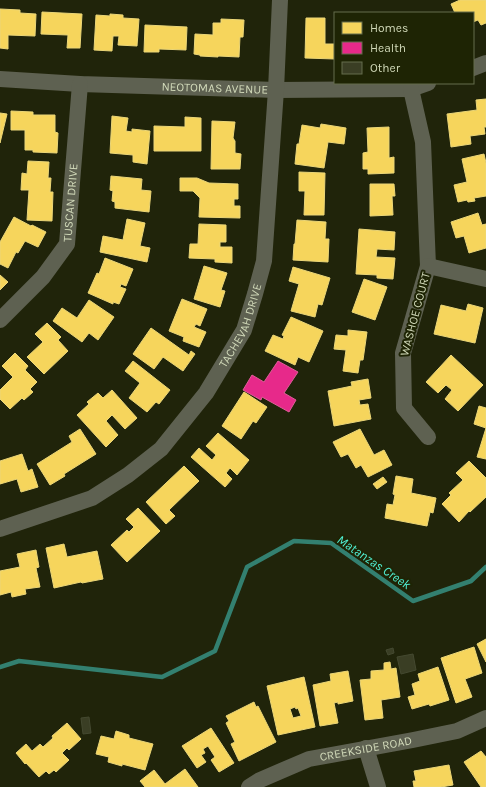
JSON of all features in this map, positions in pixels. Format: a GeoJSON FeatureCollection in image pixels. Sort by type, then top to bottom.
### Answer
{"type":"FeatureCollection","features":[{"type":"Feature","properties":{"kind":"street","name":"TACHEVAH DRIVE"},"geometry":{"type":"LineString","coordinates":[[0,529],[92,498],[128,475],[161,449],[206,393],[244,330],[264,260],[276,90],[280,0]]}},
{"type":"Feature","properties":{"kind":"street"},"geometry":{"type":"LineString","coordinates":[[474,68],[486,63]]}},
{"type":"Feature","properties":{"kind":"street","name":"NEOTOMAS AVENUE"},"geometry":{"type":"LineString","coordinates":[[0,79],[80,84],[276,90],[412,89],[425,84]]}},
{"type":"Feature","properties":{"kind":"street","name":"TUSCAN DRIVE"},"geometry":{"type":"LineString","coordinates":[[0,320],[43,277],[66,244],[80,84]]}},
{"type":"Feature","properties":{"kind":"street","name":"WASHOE COURT"},"geometry":{"type":"LineString","coordinates":[[412,89],[423,142],[428,266],[403,353],[404,408],[428,436]]}},
{"type":"Feature","properties":{"kind":"street"},"geometry":{"type":"LineString","coordinates":[[428,266],[486,279]]}},
{"type":"Feature","properties":{"kind":"street","name":"CREEKSIDE ROAD"},"geometry":{"type":"LineString","coordinates":[[249,787],[260,780],[309,759],[457,731],[486,718]]}},
{"type":"Feature","properties":{"kind":"street"},"geometry":{"type":"LineString","coordinates":[[366,748],[378,787]]}},
{"type":"Feature","properties":{"kind":"building: Homes"},"geometry":{"type":"Polygon","coordinates":[[[460,0],[486,0],[486,23],[481,25],[478,20],[474,22],[474,12],[455,12],[451,4],[460,0]]]}},
{"type":"Feature","properties":{"kind":"building: Homes"},"geometry":{"type":"Polygon","coordinates":[[[0,9],[20,10],[20,13],[36,14],[35,36],[8,35],[8,49],[0,48],[0,9]]]}},
{"type":"Feature","properties":{"kind":"building: Homes"},"geometry":{"type":"Polygon","coordinates":[[[42,12],[82,14],[80,48],[67,48],[68,35],[41,34],[42,12]]]}},
{"type":"Feature","properties":{"kind":"building: Homes"},"geometry":{"type":"Polygon","coordinates":[[[110,14],[123,15],[123,18],[139,19],[137,46],[118,45],[119,36],[113,36],[112,51],[94,50],[96,15],[110,16],[110,14]]]}},
{"type":"Feature","properties":{"kind":"building: Homes"},"geometry":{"type":"Polygon","coordinates":[[[306,18],[325,18],[325,44],[334,44],[334,59],[305,58],[306,18]]]}},
{"type":"Feature","properties":{"kind":"building: Homes"},"geometry":{"type":"Polygon","coordinates":[[[221,19],[244,20],[243,37],[240,37],[239,57],[200,56],[194,54],[195,34],[213,35],[213,23],[221,23],[221,19]]]}},
{"type":"Feature","properties":{"kind":"building: Homes"},"geometry":{"type":"Polygon","coordinates":[[[145,25],[187,27],[186,50],[159,49],[159,52],[144,52],[145,25]]]}},
{"type":"Feature","properties":{"kind":"building: Homes"},"geometry":{"type":"Polygon","coordinates":[[[486,99],[485,134],[470,136],[471,144],[451,147],[447,114],[477,110],[476,100],[486,99]]]}},
{"type":"Feature","properties":{"kind":"building: Homes"},"geometry":{"type":"Polygon","coordinates":[[[11,111],[33,112],[33,115],[55,115],[55,132],[58,133],[57,153],[33,152],[33,150],[25,150],[25,130],[11,130],[11,111]]]}},
{"type":"Feature","properties":{"kind":"building: Homes"},"geometry":{"type":"Polygon","coordinates":[[[0,113],[7,114],[0,143],[0,113]]]}},
{"type":"Feature","properties":{"kind":"building: Homes"},"geometry":{"type":"Polygon","coordinates":[[[112,116],[128,118],[126,131],[132,132],[132,129],[150,131],[147,164],[133,162],[133,155],[110,153],[112,116]]]}},
{"type":"Feature","properties":{"kind":"building: Homes"},"geometry":{"type":"Polygon","coordinates":[[[185,117],[201,118],[201,151],[154,151],[154,126],[185,127],[185,117]]]}},
{"type":"Feature","properties":{"kind":"building: Homes"},"geometry":{"type":"Polygon","coordinates":[[[212,121],[235,122],[233,138],[235,141],[235,153],[241,154],[240,169],[211,169],[212,121]]]}},
{"type":"Feature","properties":{"kind":"building: Homes"},"geometry":{"type":"Polygon","coordinates":[[[321,124],[346,128],[344,144],[328,142],[324,168],[295,164],[297,144],[299,144],[302,125],[320,128],[321,124]]]}},
{"type":"Feature","properties":{"kind":"building: Homes"},"geometry":{"type":"Polygon","coordinates":[[[389,127],[389,158],[394,157],[394,173],[368,174],[368,169],[363,169],[363,153],[368,152],[367,128],[389,127]]]}},
{"type":"Feature","properties":{"kind":"building: Homes"},"geometry":{"type":"Polygon","coordinates":[[[484,154],[486,163],[486,196],[474,198],[475,201],[468,202],[467,200],[458,202],[454,185],[467,182],[462,159],[484,154]]]}},
{"type":"Feature","properties":{"kind":"building: Homes"},"geometry":{"type":"Polygon","coordinates":[[[28,161],[49,162],[48,178],[51,178],[50,192],[53,192],[52,221],[27,220],[29,190],[21,190],[22,173],[27,174],[28,161]]]}},
{"type":"Feature","properties":{"kind":"building: Homes"},"geometry":{"type":"Polygon","coordinates":[[[299,172],[325,173],[324,215],[304,215],[305,191],[299,191],[299,172]]]}},
{"type":"Feature","properties":{"kind":"building: Homes"},"geometry":{"type":"Polygon","coordinates":[[[111,176],[142,179],[141,190],[151,191],[149,212],[115,208],[115,202],[112,201],[113,191],[110,190],[111,176]]]}},
{"type":"Feature","properties":{"kind":"building: Homes"},"geometry":{"type":"Polygon","coordinates":[[[180,178],[197,178],[209,183],[238,184],[238,199],[234,199],[234,206],[240,206],[240,218],[199,217],[200,198],[193,191],[180,191],[180,178]]]}},
{"type":"Feature","properties":{"kind":"building: Homes"},"geometry":{"type":"Polygon","coordinates":[[[370,184],[394,184],[395,196],[392,196],[393,215],[370,216],[370,184]]]}},
{"type":"Feature","properties":{"kind":"building: Homes"},"geometry":{"type":"Polygon","coordinates":[[[478,213],[482,225],[486,224],[486,248],[469,253],[464,236],[456,238],[451,222],[478,213]]]}},
{"type":"Feature","properties":{"kind":"building: Homes"},"geometry":{"type":"Polygon","coordinates":[[[14,217],[46,232],[38,247],[25,241],[18,253],[16,252],[8,268],[0,264],[0,242],[14,217]]]}},
{"type":"Feature","properties":{"kind":"building: Homes"},"geometry":{"type":"Polygon","coordinates":[[[127,219],[145,223],[140,246],[150,248],[147,262],[100,252],[103,236],[123,240],[127,219]]]}},
{"type":"Feature","properties":{"kind":"building: Homes"},"geometry":{"type":"Polygon","coordinates":[[[297,220],[326,222],[325,239],[329,239],[328,262],[293,260],[297,220]]]}},
{"type":"Feature","properties":{"kind":"building: Homes"},"geometry":{"type":"Polygon","coordinates":[[[199,224],[226,225],[226,242],[220,242],[220,247],[232,247],[232,263],[215,262],[215,259],[189,258],[190,244],[198,244],[199,224]]]}},
{"type":"Feature","properties":{"kind":"building: Homes"},"geometry":{"type":"Polygon","coordinates":[[[359,229],[395,232],[394,250],[377,249],[376,257],[395,258],[393,279],[377,278],[377,275],[356,274],[359,229]]]}},
{"type":"Feature","properties":{"kind":"building: Homes"},"geometry":{"type":"Polygon","coordinates":[[[105,258],[133,269],[126,286],[121,284],[120,287],[126,289],[119,304],[113,302],[113,304],[88,293],[97,273],[99,274],[105,258]]]}},
{"type":"Feature","properties":{"kind":"building: Homes"},"geometry":{"type":"Polygon","coordinates":[[[204,266],[227,273],[221,290],[225,291],[220,307],[194,299],[204,266]]]}},
{"type":"Feature","properties":{"kind":"building: Homes"},"geometry":{"type":"Polygon","coordinates":[[[293,267],[330,278],[322,305],[318,304],[315,317],[291,311],[299,284],[289,281],[293,267]]]}},
{"type":"Feature","properties":{"kind":"building: Homes"},"geometry":{"type":"Polygon","coordinates":[[[0,275],[8,282],[0,290],[0,275]]]}},
{"type":"Feature","properties":{"kind":"building: Homes"},"geometry":{"type":"Polygon","coordinates":[[[364,279],[387,287],[375,320],[352,312],[364,279]]]}},
{"type":"Feature","properties":{"kind":"building: Homes"},"geometry":{"type":"Polygon","coordinates":[[[182,299],[207,309],[200,326],[196,324],[194,327],[206,332],[199,347],[183,341],[184,337],[169,331],[182,299]]]}},
{"type":"Feature","properties":{"kind":"building: Homes"},"geometry":{"type":"Polygon","coordinates":[[[89,300],[114,317],[98,340],[89,333],[82,342],[53,321],[62,308],[77,318],[89,300]]]}},
{"type":"Feature","properties":{"kind":"building: Homes"},"geometry":{"type":"Polygon","coordinates":[[[468,304],[483,308],[475,343],[434,334],[441,305],[466,311],[468,304]]]}},
{"type":"Feature","properties":{"kind":"building: Homes"},"geometry":{"type":"Polygon","coordinates":[[[291,317],[323,331],[309,362],[298,357],[295,365],[265,351],[273,335],[283,339],[284,336],[282,335],[291,317]]]}},
{"type":"Feature","properties":{"kind":"building: Homes"},"geometry":{"type":"Polygon","coordinates":[[[47,323],[61,337],[58,340],[68,351],[44,374],[27,357],[43,342],[35,334],[47,323]]]}},
{"type":"Feature","properties":{"kind":"building: Homes"},"geometry":{"type":"Polygon","coordinates":[[[151,328],[189,355],[191,351],[195,354],[183,371],[163,357],[154,369],[133,354],[151,328]]]}},
{"type":"Feature","properties":{"kind":"building: Homes"},"geometry":{"type":"Polygon","coordinates":[[[348,330],[367,332],[363,360],[360,360],[358,373],[343,371],[346,350],[334,349],[336,335],[348,336],[348,330]]]}},
{"type":"Feature","properties":{"kind":"building: Homes"},"geometry":{"type":"Polygon","coordinates":[[[15,353],[28,366],[25,370],[37,382],[30,389],[33,392],[24,400],[22,398],[10,409],[0,399],[0,390],[13,377],[2,366],[15,353]]]}},
{"type":"Feature","properties":{"kind":"building: Homes"},"geometry":{"type":"Polygon","coordinates":[[[451,355],[483,385],[458,411],[445,399],[452,390],[446,385],[438,393],[426,382],[451,355]]]}},
{"type":"Feature","properties":{"kind":"building: Homes"},"geometry":{"type":"Polygon","coordinates":[[[133,361],[170,390],[159,404],[156,402],[147,412],[129,398],[140,383],[125,371],[133,361]]]}},
{"type":"Feature","properties":{"kind":"building: Homes"},"geometry":{"type":"Polygon","coordinates":[[[368,379],[371,398],[359,400],[360,405],[368,404],[371,419],[334,426],[328,391],[352,386],[351,382],[368,379]]]}},
{"type":"Feature","properties":{"kind":"building: Homes"},"geometry":{"type":"Polygon","coordinates":[[[112,390],[137,418],[125,429],[112,415],[106,421],[118,435],[106,447],[77,415],[89,404],[87,402],[98,393],[103,398],[112,390]]]}},
{"type":"Feature","properties":{"kind":"building: Homes"},"geometry":{"type":"Polygon","coordinates":[[[244,392],[267,407],[256,423],[253,421],[241,439],[222,426],[244,392]]]}},
{"type":"Feature","properties":{"kind":"building: Homes"},"geometry":{"type":"Polygon","coordinates":[[[479,406],[486,408],[486,428],[474,424],[479,406]]]}},
{"type":"Feature","properties":{"kind":"building: Homes"},"geometry":{"type":"Polygon","coordinates":[[[486,428],[486,459],[477,457],[486,428]]]}},
{"type":"Feature","properties":{"kind":"building: Homes"},"geometry":{"type":"Polygon","coordinates":[[[80,429],[96,454],[64,474],[65,476],[50,485],[37,464],[72,442],[69,436],[80,429]]]}},
{"type":"Feature","properties":{"kind":"building: Homes"},"geometry":{"type":"Polygon","coordinates":[[[360,429],[374,455],[384,450],[392,465],[368,477],[361,465],[356,468],[348,454],[341,457],[333,442],[360,429]]]}},
{"type":"Feature","properties":{"kind":"building: Homes"},"geometry":{"type":"Polygon","coordinates":[[[218,433],[249,460],[237,475],[230,468],[226,473],[232,479],[225,487],[191,457],[199,448],[212,460],[216,455],[206,446],[218,433]]]}},
{"type":"Feature","properties":{"kind":"building: Homes"},"geometry":{"type":"Polygon","coordinates":[[[22,454],[28,471],[32,469],[38,487],[21,492],[17,479],[0,484],[0,461],[22,454]]]}},
{"type":"Feature","properties":{"kind":"building: Homes"},"geometry":{"type":"Polygon","coordinates":[[[469,461],[486,478],[486,497],[470,512],[469,511],[459,522],[442,504],[451,495],[449,493],[463,480],[456,473],[469,461]]]}},
{"type":"Feature","properties":{"kind":"building: Homes"},"geometry":{"type":"Polygon","coordinates":[[[184,466],[199,481],[169,510],[175,516],[166,524],[146,502],[184,466]]]}},
{"type":"Feature","properties":{"kind":"building: Homes"},"geometry":{"type":"Polygon","coordinates":[[[396,476],[413,479],[411,493],[436,498],[433,513],[430,512],[427,526],[385,518],[387,504],[393,505],[396,476]]]}},
{"type":"Feature","properties":{"kind":"building: Homes"},"geometry":{"type":"Polygon","coordinates":[[[383,477],[387,482],[377,489],[373,484],[383,477]]]}},
{"type":"Feature","properties":{"kind":"building: Homes"},"geometry":{"type":"Polygon","coordinates":[[[138,508],[160,531],[127,562],[111,545],[127,530],[129,532],[134,527],[126,519],[138,508]]]}},
{"type":"Feature","properties":{"kind":"building: Homes"},"geometry":{"type":"Polygon","coordinates":[[[64,544],[67,557],[97,551],[103,579],[54,588],[46,548],[64,544]]]}},
{"type":"Feature","properties":{"kind":"building: Homes"},"geometry":{"type":"Polygon","coordinates":[[[36,550],[39,567],[36,568],[40,587],[25,589],[26,594],[12,597],[11,592],[0,595],[0,571],[20,567],[17,554],[36,550]]]}},
{"type":"Feature","properties":{"kind":"building: Homes"},"geometry":{"type":"Polygon","coordinates":[[[486,639],[486,662],[477,644],[486,639]]]}},
{"type":"Feature","properties":{"kind":"building: Homes"},"geometry":{"type":"Polygon","coordinates":[[[474,647],[482,673],[465,679],[472,697],[456,703],[441,658],[474,647]]]}},
{"type":"Feature","properties":{"kind":"building: Homes"},"geometry":{"type":"Polygon","coordinates":[[[390,662],[391,669],[396,668],[400,697],[381,700],[383,718],[365,720],[360,680],[371,679],[371,671],[384,670],[384,663],[390,662]]]}},
{"type":"Feature","properties":{"kind":"building: Homes"},"geometry":{"type":"Polygon","coordinates":[[[438,667],[449,700],[430,706],[429,704],[412,709],[408,697],[415,695],[412,684],[420,681],[418,674],[438,667]]]}},
{"type":"Feature","properties":{"kind":"building: Homes"},"geometry":{"type":"Polygon","coordinates":[[[348,671],[353,701],[338,704],[338,702],[334,703],[338,723],[320,726],[313,685],[331,681],[330,674],[348,671]]]}},
{"type":"Feature","properties":{"kind":"building: Homes"},"geometry":{"type":"Polygon","coordinates":[[[304,677],[315,727],[278,735],[267,686],[304,677]],[[295,707],[290,709],[293,718],[301,716],[298,708],[296,709],[295,707]]]}},
{"type":"Feature","properties":{"kind":"building: Homes"},"geometry":{"type":"Polygon","coordinates":[[[254,702],[256,707],[258,706],[276,742],[239,761],[231,744],[235,742],[226,723],[229,721],[226,716],[254,702]]]}},
{"type":"Feature","properties":{"kind":"building: Homes"},"geometry":{"type":"Polygon","coordinates":[[[67,723],[81,739],[69,750],[67,748],[62,753],[69,760],[56,772],[54,770],[49,774],[46,771],[39,777],[16,753],[26,744],[32,751],[40,744],[43,747],[53,738],[52,736],[67,723]]]}},
{"type":"Feature","properties":{"kind":"building: Homes"},"geometry":{"type":"Polygon","coordinates":[[[211,728],[234,763],[219,772],[211,760],[215,757],[208,746],[203,749],[205,753],[201,755],[206,762],[197,768],[182,746],[211,728]]]}},
{"type":"Feature","properties":{"kind":"building: Homes"},"geometry":{"type":"Polygon","coordinates":[[[116,731],[129,735],[129,738],[153,744],[145,770],[108,762],[109,757],[96,754],[101,736],[114,739],[116,731]]]}},
{"type":"Feature","properties":{"kind":"building: Homes"},"geometry":{"type":"Polygon","coordinates":[[[481,751],[486,757],[486,787],[481,787],[464,762],[481,751]]]}},
{"type":"Feature","properties":{"kind":"building: Homes"},"geometry":{"type":"Polygon","coordinates":[[[449,765],[453,785],[441,787],[414,787],[413,781],[416,781],[414,771],[449,765]]]}},
{"type":"Feature","properties":{"kind":"building: Homes"},"geometry":{"type":"Polygon","coordinates":[[[185,769],[198,787],[145,787],[140,781],[154,770],[165,784],[185,769]]]}},
{"type":"Feature","properties":{"kind":"building: Health"},"geometry":{"type":"Polygon","coordinates":[[[278,361],[298,372],[284,393],[296,400],[289,412],[262,397],[261,400],[243,390],[252,375],[264,382],[278,361]]]}},
{"type":"Feature","properties":{"kind":"building: Other"},"geometry":{"type":"Polygon","coordinates":[[[393,648],[394,653],[388,655],[386,650],[393,648]]]}},
{"type":"Feature","properties":{"kind":"building: Other"},"geometry":{"type":"Polygon","coordinates":[[[413,654],[416,670],[401,674],[397,657],[413,654]]]}},
{"type":"Feature","properties":{"kind":"building: Other"},"geometry":{"type":"Polygon","coordinates":[[[89,717],[91,733],[83,734],[81,718],[89,717]]]}},
{"type":"Feature","properties":{"kind":"waterway","name":"Matanzas Creek"},"geometry":{"type":"LineString","coordinates":[[0,667],[19,661],[162,677],[215,651],[247,567],[294,541],[331,543],[413,601],[471,581],[486,567]]}}]}
